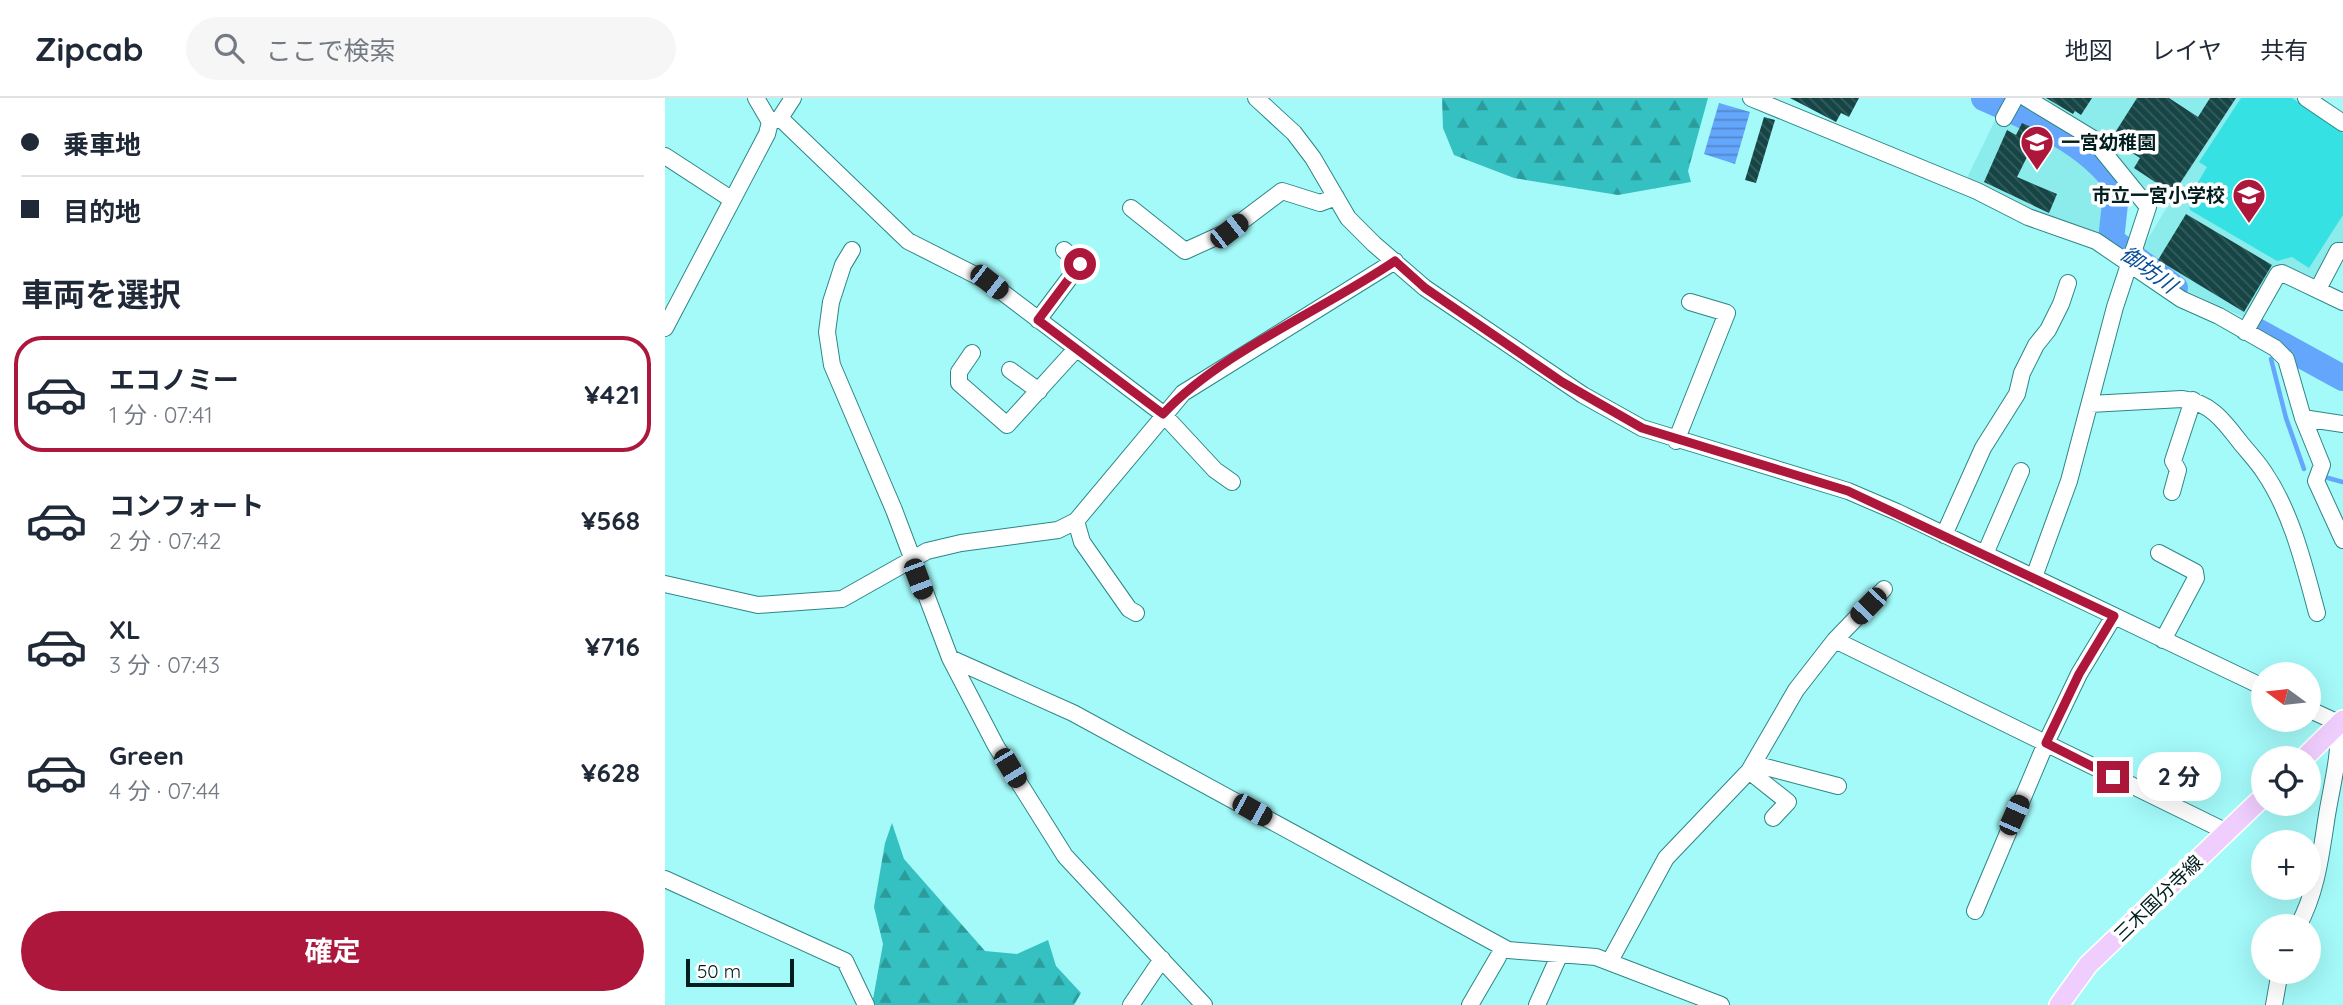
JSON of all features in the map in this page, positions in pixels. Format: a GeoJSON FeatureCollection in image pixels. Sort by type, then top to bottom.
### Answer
{"type":"FeatureCollection","features":[{"type":"Feature","properties":{"kind":"main road"},"geometry":{"type":"LineString","coordinates":[[2317,746],[2342,723]]}},
{"type":"Feature","properties":{"kind":"main road","name":"三木国分寺線"},"geometry":{"type":"LineString","coordinates":[[2059,1005],[2088,965],[2251,809]]}},
{"type":"Feature","properties":{"kind":"street"},"geometry":{"type":"LineString","coordinates":[[756,98],[775,120],[908,241],[989,282],[1163,414],[1215,470],[1232,482]]}},
{"type":"Feature","properties":{"kind":"street"},"geometry":{"type":"LineString","coordinates":[[665,328],[731,199],[775,120],[793,98]]}},
{"type":"Feature","properties":{"kind":"street"},"geometry":{"type":"LineString","coordinates":[[1256,98],[1300,141],[1348,218],[1395,261],[1425,288],[1583,395],[1642,428],[1676,441],[1848,491],[2251,681]]}},
{"type":"Feature","properties":{"kind":"street"},"geometry":{"type":"LineString","coordinates":[[1751,98],[1781,102],[2028,217],[2097,241],[2132,257],[2181,299],[2247,327],[2286,359],[2302,418],[2322,465],[2316,481],[2343,540]]}},
{"type":"Feature","properties":{"kind":"street"},"geometry":{"type":"LineString","coordinates":[[2307,98],[2343,123]]}},
{"type":"Feature","properties":{"kind":"street"},"geometry":{"type":"LineString","coordinates":[[2004,118],[2018,99],[2092,138],[2148,207],[2069,481],[2034,577]]}},
{"type":"Feature","properties":{"kind":"street"},"geometry":{"type":"LineString","coordinates":[[665,156],[731,199]]}},
{"type":"Feature","properties":{"kind":"street"},"geometry":{"type":"LineString","coordinates":[[1131,208],[1185,251],[1229,231],[1282,191],[1321,203],[1336,197]]}},
{"type":"Feature","properties":{"kind":"street"},"geometry":{"type":"LineString","coordinates":[[852,250],[843,265],[831,302],[829,351],[842,391],[894,510],[950,658],[996,746],[1065,856],[1204,1005]]}},
{"type":"Feature","properties":{"kind":"street"},"geometry":{"type":"LineString","coordinates":[[1038,320],[1080,264],[1064,250]]}},
{"type":"Feature","properties":{"kind":"street"},"geometry":{"type":"LineString","coordinates":[[2318,289],[2338,251],[2343,251]]}},
{"type":"Feature","properties":{"kind":"street"},"geometry":{"type":"LineString","coordinates":[[665,584],[758,605],[842,599],[927,551],[961,543],[1058,530],[1076,521],[1183,393],[1251,348],[1353,290],[1395,261]]}},
{"type":"Feature","properties":{"kind":"street"},"geometry":{"type":"LineString","coordinates":[[2247,327],[2278,274],[2343,302]]}},
{"type":"Feature","properties":{"kind":"street"},"geometry":{"type":"LineString","coordinates":[[1944,535],[1983,448],[2017,394],[2022,373],[2057,313],[2068,283]]}},
{"type":"Feature","properties":{"kind":"street"},"geometry":{"type":"LineString","coordinates":[[1676,441],[1727,313],[1690,302]]}},
{"type":"Feature","properties":{"kind":"street"},"geometry":{"type":"LineString","coordinates":[[972,353],[959,372],[959,383],[1007,425],[1076,349]]}},
{"type":"Feature","properties":{"kind":"street"},"geometry":{"type":"LineString","coordinates":[[1010,370],[1039,391]]}},
{"type":"Feature","properties":{"kind":"street"},"geometry":{"type":"LineString","coordinates":[[2090,404],[2193,400],[2220,415],[2263,470],[2279,497],[2302,558],[2317,613]]}},
{"type":"Feature","properties":{"kind":"street"},"geometry":{"type":"LineString","coordinates":[[2172,492],[2178,470],[2173,461],[2193,400]]}},
{"type":"Feature","properties":{"kind":"street"},"geometry":{"type":"LineString","coordinates":[[2302,418],[2343,424]]}},
{"type":"Feature","properties":{"kind":"street"},"geometry":{"type":"LineString","coordinates":[[1985,554],[2021,471]]}},
{"type":"Feature","properties":{"kind":"street"},"geometry":{"type":"LineString","coordinates":[[1076,521],[1082,542],[1129,609],[1136,614]]}},
{"type":"Feature","properties":{"kind":"street"},"geometry":{"type":"LineString","coordinates":[[2159,553],[2195,572],[2196,578],[2163,640]]}},
{"type":"Feature","properties":{"kind":"street"},"geometry":{"type":"LineString","coordinates":[[1610,961],[1666,858],[1752,767],[1796,690],[1835,640],[1884,589]]}},
{"type":"Feature","properties":{"kind":"street"},"geometry":{"type":"LineString","coordinates":[[1975,911],[2046,743],[2079,674],[2114,616]]}},
{"type":"Feature","properties":{"kind":"street"},"geometry":{"type":"LineString","coordinates":[[1835,640],[2227,832]]}},
{"type":"Feature","properties":{"kind":"street"},"geometry":{"type":"LineString","coordinates":[[950,658],[1085,719],[1508,950],[1559,956],[1583,955],[1610,961],[1721,1005]]}},
{"type":"Feature","properties":{"kind":"street"},"geometry":{"type":"LineString","coordinates":[[2303,914],[2313,888],[2321,854],[2340,746],[2342,723],[2321,714]]}},
{"type":"Feature","properties":{"kind":"street"},"geometry":{"type":"LineString","coordinates":[[1752,767],[1837,786]]}},
{"type":"Feature","properties":{"kind":"street"},"geometry":{"type":"LineString","coordinates":[[1752,767],[1788,802],[1773,818]]}},
{"type":"Feature","properties":{"kind":"street"},"geometry":{"type":"LineString","coordinates":[[665,879],[845,961],[866,1005]]}},
{"type":"Feature","properties":{"kind":"street"},"geometry":{"type":"LineString","coordinates":[[1537,1005],[1559,956]]}},
{"type":"Feature","properties":{"kind":"street"},"geometry":{"type":"LineString","coordinates":[[1470,1005],[1498,957]]}},
{"type":"Feature","properties":{"kind":"street"},"geometry":{"type":"LineString","coordinates":[[1131,1005],[1162,959]]}},
{"type":"Feature","properties":{"kind":"street"},"geometry":{"type":"LineString","coordinates":[[2274,1005],[2278,984]]}},
{"type":"Feature","properties":{"kind":"shaded area","name":"市立一宮小学校"},"geometry":{"type":"Polygon","coordinates":[[[2041,98],[2297,98],[2343,129],[2343,244],[2318,279],[2284,265],[2275,268],[2247,319],[2179,287],[2139,254],[2167,207],[2041,98]]]}},
{"type":"Feature","properties":{"kind":"shaded area"},"geometry":{"type":"Polygon","coordinates":[[[2241,98],[2292,98],[2343,133],[2343,215],[2309,268],[2292,257],[2277,261],[2190,210],[2188,199],[2207,167],[2199,162],[2241,98]]]}},
{"type":"Feature","properties":{"kind":"shaded area"},"geometry":{"type":"Polygon","coordinates":[[[1719,103],[1750,112],[1735,164],[1704,154],[1719,103]]]}},
{"type":"Feature","properties":{"kind":"shaded area","name":"一宮幼稚園"},"geometry":{"type":"Polygon","coordinates":[[[2000,110],[2047,133],[2097,166],[2112,182],[2111,214],[2104,235],[2018,204],[1967,178],[2000,110]]]}},
{"type":"Feature","properties":{"kind":"green space"},"geometry":{"type":"Polygon","coordinates":[[[1442,98],[1708,98],[1688,171],[1691,182],[1618,195],[1514,178],[1454,155],[1443,128],[1442,98]]]}},
{"type":"Feature","properties":{"kind":"green space"},"geometry":{"type":"Polygon","coordinates":[[[892,823],[904,859],[985,951],[1017,954],[1048,940],[1056,966],[1081,993],[1074,1005],[875,1005],[873,999],[883,944],[874,907],[885,843],[892,823]]]}},
{"type":"Feature","properties":{"kind":"building"},"geometry":{"type":"Polygon","coordinates":[[[1790,98],[1859,98],[1849,117],[1841,113],[1836,122],[1790,98]]]}},
{"type":"Feature","properties":{"kind":"building"},"geometry":{"type":"Polygon","coordinates":[[[2046,98],[2092,98],[2081,115],[2075,111],[2073,114],[2046,98]]]}},
{"type":"Feature","properties":{"kind":"building"},"geometry":{"type":"Polygon","coordinates":[[[2137,98],[2169,98],[2198,117],[2210,98],[2236,98],[2173,194],[2134,168],[2140,158],[2111,139],[2137,98]]]}},
{"type":"Feature","properties":{"kind":"building"},"geometry":{"type":"Polygon","coordinates":[[[1764,117],[1775,120],[1756,183],[1745,180],[1764,117]]]}},
{"type":"Feature","properties":{"kind":"building"},"geometry":{"type":"Polygon","coordinates":[[[2022,123],[2040,131],[2017,177],[2057,194],[2049,213],[1984,182],[2007,130],[2016,135],[2022,123]]]}},
{"type":"Feature","properties":{"kind":"building"},"geometry":{"type":"Polygon","coordinates":[[[2186,214],[2272,265],[2244,312],[2158,260],[2186,214]]]}},
{"type":"Feature","properties":{"kind":"waterway","name":"御坊川"},"geometry":{"type":"LineString","coordinates":[[1984,98],[2057,133],[2091,156],[2117,185],[2111,240],[2175,288]]}},
{"type":"Feature","properties":{"kind":"waterway","name":"御坊川"},"geometry":{"type":"LineString","coordinates":[[2255,330],[2343,378]]}},
{"type":"Feature","properties":{"kind":"waterway"},"geometry":{"type":"LineString","coordinates":[[2271,359],[2286,418],[2304,469]]}},
{"type":"Feature","properties":{"kind":"waterway"},"geometry":{"type":"LineString","coordinates":[[2328,478],[2343,482]]}},
{"type":"Feature","properties":{"kind":"place","name":"一宮幼稚園"},"geometry":{"type":"Point","coordinates":[2037,172]}},
{"type":"Feature","properties":{"kind":"place","name":"市立一宮小学校"},"geometry":{"type":"Point","coordinates":[2249,225]}},
{"type":"Feature","properties":{"kind":"route"},"geometry":{"type":"LineString","coordinates":[[1080,264],[1038,320],[1163,414],[1183,393],[1251,348],[1353,290],[1395,261],[1425,288],[1562,382],[1642,428],[1676,441],[1848,491],[2114,616],[2079,674],[2046,743],[2113,777]]}}]}
